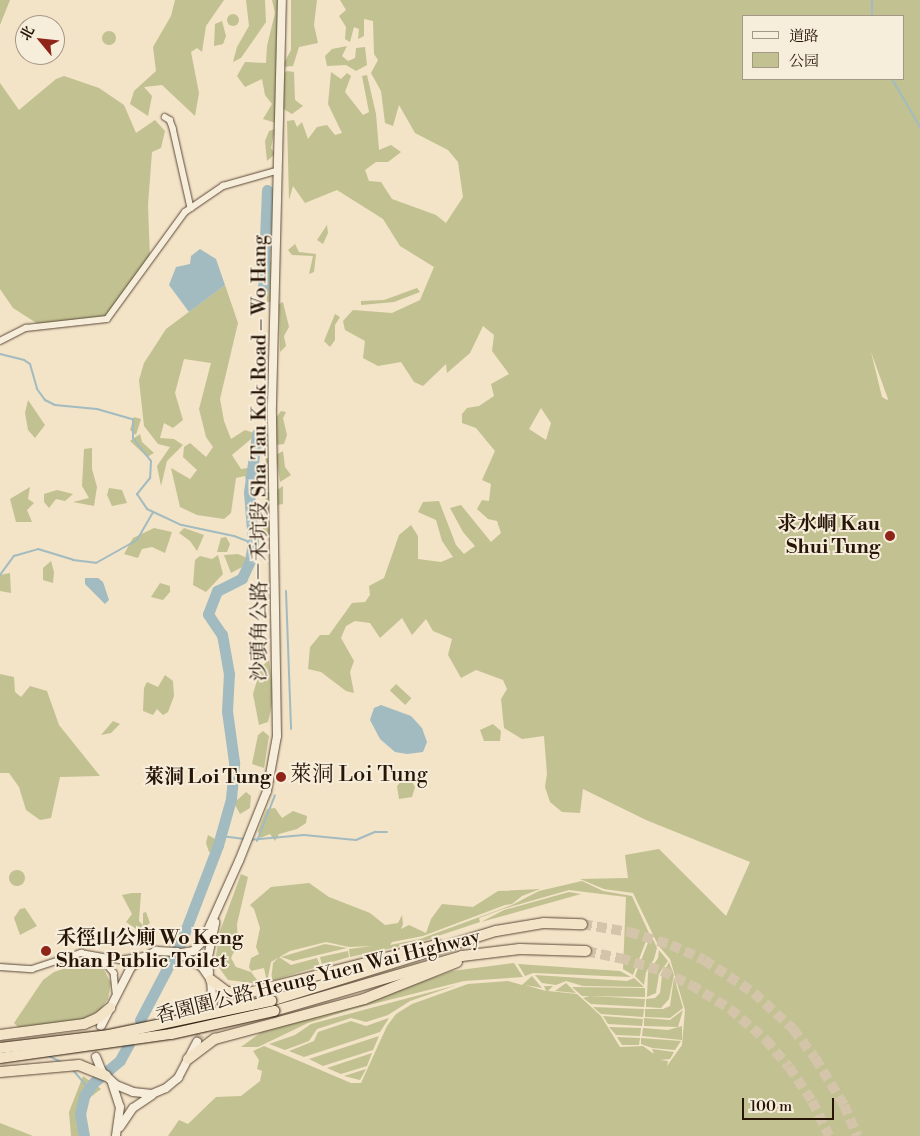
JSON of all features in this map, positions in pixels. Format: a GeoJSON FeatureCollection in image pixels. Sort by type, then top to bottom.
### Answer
{"type":"FeatureCollection","features":[{"type":"Feature","properties":{"kind":"highway","name":"香園圍公路 Heung Yuen Wai Highway"},"geometry":{"type":"LineString","coordinates":[[0,1048],[109,1035],[273,1006],[460,942],[530,925],[582,924]]}},
{"type":"Feature","properties":{"kind":"highway"},"geometry":{"type":"LineString","coordinates":[[210,978],[227,992],[248,993],[415,949],[460,942]]}},
{"type":"Feature","properties":{"kind":"highway","name":"香園圍公路 Heung Yuen Wai Highway"},"geometry":{"type":"LineString","coordinates":[[0,1058],[171,1034],[438,961],[486,952],[586,951]]}},
{"type":"Feature","properties":{"kind":"highway"},"geometry":{"type":"LineString","coordinates":[[188,1059],[212,1040],[374,996],[486,952]]}},
{"type":"Feature","properties":{"kind":"highway"},"geometry":{"type":"LineString","coordinates":[[0,1035],[89,1022],[110,1008]]}},
{"type":"Feature","properties":{"kind":"highway"},"geometry":{"type":"LineString","coordinates":[[0,1072],[70,1064],[97,1064],[112,1082]]}},
{"type":"Feature","properties":{"kind":"main road","name":"沙頭角公路－禾坑段 Sha Tau Kok Road – Wo Hang"},"geometry":{"type":"LineString","coordinates":[[192,955],[203,941],[220,904],[248,839],[269,783],[278,723],[272,405],[276,170],[282,0]]}},
{"type":"Feature","properties":{"kind":"main road","name":"沙頭角公路－禾坑段 Sha Tau Kok Road – Wo Hang"},"geometry":{"type":"LineString","coordinates":[[213,1006],[208,952],[220,904]]}},
{"type":"Feature","properties":{"kind":"main road"},"geometry":{"type":"LineString","coordinates":[[101,1026],[131,967],[146,954],[167,950],[192,955],[210,978]]}},
{"type":"Feature","properties":{"kind":"main road"},"geometry":{"type":"LineString","coordinates":[[117,1133],[133,1108],[174,1082],[197,1042]]}},
{"type":"Feature","properties":{"kind":"main road"},"geometry":{"type":"LineString","coordinates":[[112,1082],[138,1093],[156,1093]]}},
{"type":"Feature","properties":{"kind":"main road"},"geometry":{"type":"LineString","coordinates":[[112,1082],[120,1107],[117,1133]]}},
{"type":"Feature","properties":{"kind":"street"},"geometry":{"type":"LineString","coordinates":[[165,118],[170,120],[173,128],[191,208]]}},
{"type":"Feature","properties":{"kind":"street"},"geometry":{"type":"LineString","coordinates":[[0,340],[26,328],[107,319],[163,239],[191,208],[223,186],[276,170]]}},
{"type":"Feature","properties":{"kind":"street"},"geometry":{"type":"LineString","coordinates":[[0,967],[32,969],[82,953],[119,960],[146,954]]}},
{"type":"Feature","properties":{"kind":"street"},"geometry":{"type":"LineString","coordinates":[[97,955],[114,973],[116,996]]}},
{"type":"Feature","properties":{"kind":"green space"},"geometry":{"type":"Polygon","coordinates":[[[0,0],[10,0],[0,25],[0,0]]]}},
{"type":"Feature","properties":{"kind":"green space"},"geometry":{"type":"Polygon","coordinates":[[[175,0],[224,0],[206,26],[202,52],[197,48],[191,52],[199,93],[195,116],[162,85],[144,87],[152,96],[148,116],[130,104],[134,91],[156,71],[153,47],[171,16],[175,0]]]}},
{"type":"Feature","properties":{"kind":"green space"},"geometry":{"type":"Polygon","coordinates":[[[246,0],[265,0],[266,22],[241,58],[233,62],[237,47],[249,26],[246,0]]]}},
{"type":"Feature","properties":{"kind":"green space"},"geometry":{"type":"Polygon","coordinates":[[[272,0],[282,0],[276,123],[263,119],[272,104],[265,95],[262,79],[245,87],[237,76],[245,62],[266,63],[267,46],[275,13],[272,0]]]}},
{"type":"Feature","properties":{"kind":"green space"},"geometry":{"type":"Polygon","coordinates":[[[291,0],[317,0],[314,25],[318,43],[299,47],[293,66],[282,67],[291,50],[291,0]]]}},
{"type":"Feature","properties":{"kind":"green space"},"geometry":{"type":"Polygon","coordinates":[[[340,0],[920,0],[920,1136],[168,1136],[179,1120],[188,1124],[216,1097],[241,1096],[260,1081],[262,1071],[257,1069],[259,1060],[253,1051],[264,1046],[351,1083],[361,1083],[387,1026],[396,1014],[412,1004],[468,984],[508,981],[522,985],[532,976],[542,988],[525,985],[546,991],[544,986],[553,986],[548,991],[577,994],[601,1016],[620,1047],[643,1046],[654,1054],[652,1049],[674,1052],[670,1059],[660,1060],[668,1061],[667,1066],[682,1045],[685,1010],[670,959],[658,945],[633,893],[604,889],[580,879],[628,878],[625,855],[659,849],[726,916],[750,862],[646,820],[583,789],[580,813],[562,812],[550,802],[545,787],[547,774],[544,736],[522,739],[504,728],[501,699],[507,689],[503,680],[476,670],[461,678],[448,655],[452,639],[433,631],[426,619],[412,635],[402,618],[380,638],[370,623],[355,621],[346,626],[341,638],[354,661],[350,672],[354,693],[346,691],[321,672],[308,669],[310,647],[320,635],[329,635],[352,603],[365,602],[370,595],[369,586],[384,578],[399,535],[411,525],[418,536],[418,559],[441,562],[453,557],[442,541],[436,520],[418,512],[423,502],[439,501],[456,545],[464,554],[475,546],[463,532],[450,508],[461,505],[491,542],[501,533],[497,521],[488,519],[477,509],[482,500],[489,501],[491,484],[482,480],[495,451],[476,428],[462,423],[462,414],[467,408],[479,406],[494,396],[491,384],[509,374],[492,351],[494,335],[483,326],[470,353],[447,373],[446,364],[423,386],[414,382],[401,362],[378,366],[363,358],[365,341],[345,330],[343,321],[353,310],[392,313],[420,300],[434,267],[400,246],[383,219],[337,190],[305,203],[293,186],[289,200],[287,121],[294,120],[297,127],[302,122],[308,139],[317,127],[327,125],[335,135],[342,133],[328,104],[331,72],[341,79],[347,73],[351,76],[345,92],[363,115],[369,112],[362,76],[367,75],[376,114],[379,150],[391,145],[401,152],[388,162],[376,162],[365,170],[369,181],[381,182],[392,199],[436,215],[446,223],[463,197],[458,162],[448,150],[415,133],[399,105],[393,126],[385,123],[381,91],[371,73],[378,60],[374,54],[373,21],[364,19],[364,36],[358,39],[359,29],[354,27],[350,42],[345,39],[346,27],[339,16],[346,10],[340,0]],[[871,352],[882,397],[887,400],[888,399],[871,352]],[[541,408],[529,429],[546,440],[551,423],[541,408]]]}},
{"type":"Feature","properties":{"kind":"green space"},"geometry":{"type":"Polygon","coordinates":[[[235,14],[238,15],[238,25],[231,26],[228,25],[227,18],[228,15],[235,14]]]}},
{"type":"Feature","properties":{"kind":"green space"},"geometry":{"type":"Polygon","coordinates":[[[222,21],[226,36],[223,44],[214,46],[215,24],[222,21]]]}},
{"type":"Feature","properties":{"kind":"green space"},"geometry":{"type":"Polygon","coordinates":[[[109,31],[114,33],[116,38],[114,43],[109,45],[104,43],[102,38],[104,33],[109,31]]]}},
{"type":"Feature","properties":{"kind":"green space"},"geometry":{"type":"Polygon","coordinates":[[[347,46],[342,56],[348,61],[355,58],[356,48],[365,47],[367,65],[356,71],[346,65],[327,66],[325,56],[332,49],[347,46]]]}},
{"type":"Feature","properties":{"kind":"green space"},"geometry":{"type":"Polygon","coordinates":[[[287,71],[294,72],[295,100],[303,106],[292,114],[282,108],[283,74],[287,71]]]}},
{"type":"Feature","properties":{"kind":"green space"},"geometry":{"type":"Polygon","coordinates":[[[64,76],[99,88],[124,105],[136,133],[155,120],[165,131],[161,148],[152,152],[148,205],[150,259],[107,319],[41,326],[13,308],[0,289],[0,83],[19,110],[56,79],[64,76]]]}},
{"type":"Feature","properties":{"kind":"green space"},"geometry":{"type":"Polygon","coordinates":[[[275,129],[271,148],[275,154],[267,161],[265,141],[269,131],[275,129]]]}},
{"type":"Feature","properties":{"kind":"green space"},"geometry":{"type":"Polygon","coordinates":[[[270,187],[273,195],[271,242],[265,255],[261,254],[267,245],[265,188],[270,187]]]}},
{"type":"Feature","properties":{"kind":"green space"},"geometry":{"type":"Polygon","coordinates":[[[327,225],[328,233],[323,244],[317,240],[327,225]]]}},
{"type":"Feature","properties":{"kind":"green space"},"geometry":{"type":"Polygon","coordinates":[[[295,244],[299,252],[316,254],[314,272],[309,274],[313,256],[292,255],[288,250],[295,244]]]}},
{"type":"Feature","properties":{"kind":"green space"},"geometry":{"type":"Polygon","coordinates":[[[272,259],[272,302],[267,302],[266,268],[272,259]]]}},
{"type":"Feature","properties":{"kind":"green space"},"geometry":{"type":"Polygon","coordinates":[[[225,285],[238,323],[220,399],[224,421],[231,439],[245,430],[257,434],[232,455],[241,469],[248,468],[251,473],[249,492],[245,476],[236,478],[231,513],[224,519],[197,515],[180,507],[171,468],[190,479],[197,470],[183,457],[184,447],[190,443],[206,457],[213,447],[206,437],[199,409],[211,363],[184,359],[175,393],[183,420],[173,428],[164,423],[160,438],[174,439],[183,445],[167,461],[161,486],[157,466],[170,447],[158,444],[144,426],[139,380],[144,363],[166,329],[225,285]]]}},
{"type":"Feature","properties":{"kind":"green space"},"geometry":{"type":"Polygon","coordinates":[[[417,288],[420,292],[394,302],[361,305],[361,301],[384,300],[417,288]]]}},
{"type":"Feature","properties":{"kind":"green space"},"geometry":{"type":"Polygon","coordinates":[[[283,302],[289,327],[284,336],[286,346],[280,352],[279,304],[283,302]]]}},
{"type":"Feature","properties":{"kind":"green space"},"geometry":{"type":"Polygon","coordinates":[[[335,314],[340,317],[335,325],[335,340],[330,347],[324,341],[335,314]]]}},
{"type":"Feature","properties":{"kind":"green space"},"geometry":{"type":"Polygon","coordinates":[[[28,400],[45,425],[35,438],[28,430],[25,413],[28,400]]]}},
{"type":"Feature","properties":{"kind":"green space"},"geometry":{"type":"Polygon","coordinates":[[[281,411],[286,412],[283,418],[287,435],[284,444],[276,445],[275,419],[281,411]]]}},
{"type":"Feature","properties":{"kind":"green space"},"geometry":{"type":"Polygon","coordinates":[[[134,417],[141,419],[136,435],[130,430],[134,417]]]}},
{"type":"Feature","properties":{"kind":"green space"},"geometry":{"type":"Polygon","coordinates":[[[140,434],[142,442],[154,453],[147,457],[130,441],[140,434]]]}},
{"type":"Feature","properties":{"kind":"green space"},"geometry":{"type":"Polygon","coordinates":[[[274,438],[271,476],[268,483],[264,443],[265,439],[274,438]]]}},
{"type":"Feature","properties":{"kind":"green space"},"geometry":{"type":"Polygon","coordinates":[[[92,448],[92,469],[97,487],[94,506],[73,502],[89,498],[82,486],[84,449],[92,448]]]}},
{"type":"Feature","properties":{"kind":"green space"},"geometry":{"type":"Polygon","coordinates":[[[283,451],[285,467],[291,475],[280,482],[276,455],[283,451]]]}},
{"type":"Feature","properties":{"kind":"green space"},"geometry":{"type":"Polygon","coordinates":[[[283,486],[283,504],[277,505],[277,490],[283,486]]]}},
{"type":"Feature","properties":{"kind":"green space"},"geometry":{"type":"Polygon","coordinates":[[[30,487],[28,499],[34,503],[27,510],[32,522],[16,522],[10,499],[30,487]]]}},
{"type":"Feature","properties":{"kind":"green space"},"geometry":{"type":"Polygon","coordinates":[[[109,488],[122,490],[127,503],[112,506],[107,495],[109,488]]]}},
{"type":"Feature","properties":{"kind":"green space"},"geometry":{"type":"Polygon","coordinates":[[[272,489],[273,541],[264,533],[262,527],[266,494],[272,489]]]}},
{"type":"Feature","properties":{"kind":"green space"},"geometry":{"type":"Polygon","coordinates":[[[57,490],[73,494],[65,501],[56,499],[49,508],[44,502],[44,494],[57,490]]]}},
{"type":"Feature","properties":{"kind":"green space"},"geometry":{"type":"Polygon","coordinates":[[[154,528],[172,532],[165,553],[152,547],[142,549],[138,558],[124,554],[133,538],[154,528]]]}},
{"type":"Feature","properties":{"kind":"green space"},"geometry":{"type":"Polygon","coordinates":[[[184,528],[204,535],[197,551],[190,541],[179,533],[184,528]]]}},
{"type":"Feature","properties":{"kind":"green space"},"geometry":{"type":"Polygon","coordinates":[[[226,537],[230,544],[227,552],[217,552],[221,538],[226,537]]]}},
{"type":"Feature","properties":{"kind":"green space"},"geometry":{"type":"Polygon","coordinates":[[[238,554],[247,558],[242,567],[231,573],[224,555],[238,554]]]}},
{"type":"Feature","properties":{"kind":"green space"},"geometry":{"type":"Polygon","coordinates":[[[218,555],[223,574],[206,592],[193,585],[195,560],[200,556],[212,559],[218,555]]]}},
{"type":"Feature","properties":{"kind":"green space"},"geometry":{"type":"Polygon","coordinates":[[[51,561],[54,572],[53,583],[43,580],[43,568],[51,561]]]}},
{"type":"Feature","properties":{"kind":"green space"},"geometry":{"type":"Polygon","coordinates":[[[10,573],[11,593],[0,591],[0,575],[10,573]]]}},
{"type":"Feature","properties":{"kind":"green space"},"geometry":{"type":"Polygon","coordinates":[[[160,583],[170,586],[170,592],[163,600],[151,597],[160,583]]]}},
{"type":"Feature","properties":{"kind":"green space"},"geometry":{"type":"Polygon","coordinates":[[[269,660],[274,695],[268,722],[259,725],[253,694],[261,667],[269,660]]]}},
{"type":"Feature","properties":{"kind":"green space"},"geometry":{"type":"Polygon","coordinates":[[[0,674],[14,677],[15,692],[21,697],[30,686],[47,691],[59,725],[100,776],[60,777],[51,818],[40,820],[26,810],[19,787],[9,773],[0,773],[0,674]]]}},
{"type":"Feature","properties":{"kind":"green space"},"geometry":{"type":"Polygon","coordinates":[[[165,675],[173,681],[174,696],[168,712],[163,715],[157,709],[153,715],[143,711],[144,688],[147,682],[158,687],[165,675]]]}},
{"type":"Feature","properties":{"kind":"green space"},"geometry":{"type":"Polygon","coordinates":[[[396,684],[411,698],[405,705],[390,691],[396,684]]]}},
{"type":"Feature","properties":{"kind":"green space"},"geometry":{"type":"Polygon","coordinates":[[[113,721],[120,724],[111,733],[101,735],[113,721]]]}},
{"type":"Feature","properties":{"kind":"green space"},"geometry":{"type":"Polygon","coordinates":[[[493,724],[501,731],[500,741],[484,741],[480,730],[493,724]]]}},
{"type":"Feature","properties":{"kind":"green space"},"geometry":{"type":"Polygon","coordinates":[[[263,731],[269,736],[264,768],[252,764],[258,735],[263,731]]]}},
{"type":"Feature","properties":{"kind":"green space"},"geometry":{"type":"Polygon","coordinates":[[[408,774],[415,787],[412,797],[399,799],[397,786],[408,774]]]}},
{"type":"Feature","properties":{"kind":"green space"},"geometry":{"type":"Polygon","coordinates":[[[246,792],[251,796],[250,808],[240,814],[234,803],[246,792]]]}},
{"type":"Feature","properties":{"kind":"green space"},"geometry":{"type":"Polygon","coordinates":[[[275,808],[282,818],[293,811],[307,816],[306,823],[297,829],[279,834],[275,841],[270,834],[260,838],[258,831],[267,809],[275,808]]]}},
{"type":"Feature","properties":{"kind":"green space"},"geometry":{"type":"Polygon","coordinates":[[[208,835],[222,843],[223,849],[209,852],[206,843],[208,835]]]}},
{"type":"Feature","properties":{"kind":"green space"},"geometry":{"type":"Polygon","coordinates":[[[17,870],[23,872],[25,878],[23,884],[17,886],[11,884],[9,878],[11,872],[17,870]]]}},
{"type":"Feature","properties":{"kind":"green space"},"geometry":{"type":"Polygon","coordinates":[[[241,874],[248,877],[237,924],[238,943],[231,958],[236,967],[251,972],[260,984],[228,980],[215,962],[220,931],[241,874]]]}},
{"type":"Feature","properties":{"kind":"green space"},"geometry":{"type":"Polygon","coordinates":[[[582,881],[603,891],[632,896],[649,933],[633,975],[623,969],[626,897],[569,890],[503,909],[479,918],[480,922],[426,940],[392,948],[350,957],[349,949],[372,946],[349,947],[326,942],[290,951],[271,962],[267,982],[264,968],[251,971],[249,967],[251,958],[259,954],[256,947],[260,928],[254,909],[250,905],[271,887],[309,883],[329,897],[370,913],[385,925],[398,923],[402,915],[403,924],[401,929],[409,925],[426,933],[431,919],[442,904],[473,907],[498,891],[540,889],[522,896],[512,904],[423,936],[392,942],[390,945],[420,939],[512,905],[539,891],[582,881]]]}},
{"type":"Feature","properties":{"kind":"green space"},"geometry":{"type":"Polygon","coordinates":[[[569,892],[581,894],[481,922],[504,910],[569,892]]]}},
{"type":"Feature","properties":{"kind":"green space"},"geometry":{"type":"Polygon","coordinates":[[[141,893],[139,921],[143,925],[143,913],[146,912],[150,923],[139,931],[126,922],[132,914],[122,895],[141,893]]]}},
{"type":"Feature","properties":{"kind":"green space"},"geometry":{"type":"Polygon","coordinates":[[[25,908],[37,926],[20,935],[14,918],[20,909],[25,908]]]}},
{"type":"Feature","properties":{"kind":"green space"},"geometry":{"type":"Polygon","coordinates":[[[651,935],[657,948],[654,959],[646,972],[644,985],[635,976],[651,935]]]}},
{"type":"Feature","properties":{"kind":"green space"},"geometry":{"type":"Polygon","coordinates":[[[325,944],[347,948],[293,961],[281,957],[325,944]]]}},
{"type":"Feature","properties":{"kind":"green space"},"geometry":{"type":"Polygon","coordinates":[[[659,950],[668,961],[659,974],[656,993],[647,997],[648,973],[658,958],[659,950]]]}},
{"type":"Feature","properties":{"kind":"green space"},"geometry":{"type":"Polygon","coordinates":[[[348,951],[349,957],[322,965],[320,957],[348,951]]]}},
{"type":"Feature","properties":{"kind":"green space"},"geometry":{"type":"Polygon","coordinates":[[[279,957],[291,965],[317,958],[320,966],[271,981],[273,963],[279,957]]]}},
{"type":"Feature","properties":{"kind":"green space"},"geometry":{"type":"Polygon","coordinates":[[[88,961],[103,968],[111,983],[108,999],[100,1010],[84,1019],[19,1028],[14,1023],[43,980],[54,972],[88,961]]]}},
{"type":"Feature","properties":{"kind":"green space"},"geometry":{"type":"Polygon","coordinates":[[[669,962],[674,975],[669,999],[661,1008],[646,1007],[646,999],[655,998],[660,993],[662,975],[669,962]]]}},
{"type":"Feature","properties":{"kind":"green space"},"geometry":{"type":"Polygon","coordinates":[[[514,963],[523,977],[464,981],[353,1009],[308,1023],[258,1047],[241,1047],[263,1031],[371,1000],[452,971],[514,963]]]}},
{"type":"Feature","properties":{"kind":"green space"},"geometry":{"type":"Polygon","coordinates":[[[518,964],[620,971],[631,977],[533,973],[525,976],[518,964]]]}},
{"type":"Feature","properties":{"kind":"green space"},"geometry":{"type":"Polygon","coordinates":[[[535,975],[627,981],[634,978],[644,987],[583,986],[566,981],[556,985],[542,983],[535,975]]]}},
{"type":"Feature","properties":{"kind":"green space"},"geometry":{"type":"Polygon","coordinates":[[[674,977],[683,1008],[670,1018],[645,1017],[645,1009],[663,1009],[670,1006],[674,977]]]}},
{"type":"Feature","properties":{"kind":"green space"},"geometry":{"type":"Polygon","coordinates":[[[566,983],[576,993],[555,991],[566,983]]]}},
{"type":"Feature","properties":{"kind":"green space"},"geometry":{"type":"Polygon","coordinates":[[[457,985],[410,1001],[388,1015],[366,1022],[351,1018],[317,1029],[309,1041],[285,1050],[269,1044],[295,1035],[311,1024],[457,985]]]}},
{"type":"Feature","properties":{"kind":"green space"},"geometry":{"type":"Polygon","coordinates":[[[572,987],[645,988],[645,997],[582,996],[572,987]]]}},
{"type":"Feature","properties":{"kind":"green space"},"geometry":{"type":"Polygon","coordinates":[[[590,996],[645,999],[644,1007],[591,1004],[583,998],[590,996]]]}},
{"type":"Feature","properties":{"kind":"green space"},"geometry":{"type":"Polygon","coordinates":[[[593,1007],[644,1009],[643,1017],[601,1014],[593,1007]]]}},
{"type":"Feature","properties":{"kind":"green space"},"geometry":{"type":"Polygon","coordinates":[[[683,1010],[678,1027],[644,1026],[644,1018],[670,1020],[683,1010]]]}},
{"type":"Feature","properties":{"kind":"green space"},"geometry":{"type":"Polygon","coordinates":[[[603,1016],[643,1019],[642,1026],[608,1024],[603,1016]]]}},
{"type":"Feature","properties":{"kind":"green space"},"geometry":{"type":"Polygon","coordinates":[[[389,1018],[380,1032],[304,1057],[289,1051],[314,1041],[318,1032],[351,1021],[366,1026],[389,1018]]]}},
{"type":"Feature","properties":{"kind":"green space"},"geometry":{"type":"Polygon","coordinates":[[[682,1026],[682,1040],[642,1036],[643,1028],[668,1030],[682,1026]]]}},
{"type":"Feature","properties":{"kind":"green space"},"geometry":{"type":"Polygon","coordinates":[[[609,1027],[641,1028],[640,1036],[616,1035],[609,1027]]]}},
{"type":"Feature","properties":{"kind":"green space"},"geometry":{"type":"Polygon","coordinates":[[[379,1036],[373,1050],[323,1066],[309,1059],[379,1036]]]}},
{"type":"Feature","properties":{"kind":"green space"},"geometry":{"type":"Polygon","coordinates":[[[617,1037],[640,1038],[639,1045],[622,1045],[617,1037]]]}},
{"type":"Feature","properties":{"kind":"green space"},"geometry":{"type":"Polygon","coordinates":[[[641,1038],[681,1041],[675,1050],[652,1048],[641,1044],[641,1038]]]}},
{"type":"Feature","properties":{"kind":"green space"},"geometry":{"type":"Polygon","coordinates":[[[372,1053],[367,1066],[341,1074],[327,1068],[372,1053]]]}},
{"type":"Feature","properties":{"kind":"green space"},"geometry":{"type":"Polygon","coordinates":[[[366,1069],[360,1080],[344,1076],[366,1069]]]}},
{"type":"Feature","properties":{"kind":"green space"},"geometry":{"type":"Polygon","coordinates":[[[83,1076],[101,1089],[88,1099],[84,1113],[82,1121],[89,1136],[71,1136],[69,1112],[83,1076]]]}},
{"type":"Feature","properties":{"kind":"green space"},"geometry":{"type":"Polygon","coordinates":[[[0,1123],[33,1136],[0,1136],[0,1123]]]}},
{"type":"Feature","properties":{"kind":"water"},"geometry":{"type":"Polygon","coordinates":[[[200,249],[216,259],[225,285],[189,312],[169,285],[176,267],[190,264],[191,256],[200,249]]]}},
{"type":"Feature","properties":{"kind":"water"},"geometry":{"type":"Polygon","coordinates":[[[85,578],[98,578],[103,582],[109,600],[105,604],[85,584],[85,578]]]}},
{"type":"Feature","properties":{"kind":"water"},"geometry":{"type":"Polygon","coordinates":[[[381,705],[411,716],[422,728],[427,742],[423,752],[407,754],[395,752],[380,739],[370,720],[374,708],[381,705]]]}},
{"type":"Feature","properties":{"kind":"waterway"},"geometry":{"type":"LineString","coordinates":[[872,0],[872,15]]}},
{"type":"Feature","properties":{"kind":"waterway"},"geometry":{"type":"LineString","coordinates":[[893,80],[920,127]]}},
{"type":"Feature","properties":{"kind":"waterway"},"geometry":{"type":"LineString","coordinates":[[263,289],[267,190]]}},
{"type":"Feature","properties":{"kind":"waterway"},"geometry":{"type":"LineString","coordinates":[[0,354],[24,360],[30,364],[37,389],[45,400],[55,405],[97,409],[133,419],[133,438],[151,461],[150,478],[137,494],[147,509],[182,525],[234,536],[247,541],[253,549]]}},
{"type":"Feature","properties":{"kind":"waterway"},"geometry":{"type":"LineString","coordinates":[[140,1020],[181,942],[218,845],[231,799],[234,762],[227,711],[229,674],[222,635],[208,614],[217,591],[242,578],[250,561],[253,542],[249,492],[257,434]]}},
{"type":"Feature","properties":{"kind":"waterway"},"geometry":{"type":"LineString","coordinates":[[0,575],[14,556],[38,549],[73,560],[96,563],[137,540],[153,512]]}},
{"type":"Feature","properties":{"kind":"waterway"},"geometry":{"type":"LineString","coordinates":[[286,591],[291,729]]}},
{"type":"Feature","properties":{"kind":"waterway"},"geometry":{"type":"LineString","coordinates":[[257,841],[275,795]]}},
{"type":"Feature","properties":{"kind":"waterway"},"geometry":{"type":"LineString","coordinates":[[249,840],[304,835],[356,840],[375,832],[387,832]]}},
{"type":"Feature","properties":{"kind":"waterway"},"geometry":{"type":"LineString","coordinates":[[221,836],[245,839]]}},
{"type":"Feature","properties":{"kind":"waterway"},"geometry":{"type":"LineString","coordinates":[[84,1136],[80,1114],[84,1096],[93,1083],[120,1060],[129,1044]]}},
{"type":"Feature","properties":{"kind":"waterway"},"geometry":{"type":"LineString","coordinates":[[49,1056],[63,1063]]}},
{"type":"Feature","properties":{"kind":"waterway"},"geometry":{"type":"LineString","coordinates":[[73,1070],[88,1088]]}},
{"type":"Feature","properties":{"kind":"tunnel"},"geometry":{"type":"LineString","coordinates":[[582,924],[629,932],[671,945],[704,960],[754,993],[793,1029],[815,1058],[844,1105],[857,1136]]}},
{"type":"Feature","properties":{"kind":"tunnel"},"geometry":{"type":"LineString","coordinates":[[586,951],[620,958],[662,971],[691,985],[730,1009],[766,1040],[789,1067],[812,1101],[829,1136]]}},
{"type":"Feature","properties":{"kind":"tunnel"},"geometry":{"type":"LineString","coordinates":[[197,1042],[212,1010]]}},
{"type":"Feature","properties":{"kind":"place","name":"求水峒 Kau Shui Tung"},"geometry":{"type":"Point","coordinates":[890,536]}},
{"type":"Feature","properties":{"kind":"place","name":"萊洞 Loi Tung"},"geometry":{"type":"Point","coordinates":[281,777]}},
{"type":"Feature","properties":{"kind":"place","name":"禾徑山公廁 Wo Keng Shan Public Toilet"},"geometry":{"type":"Point","coordinates":[46,951]}},
{"type":"Feature","properties":{"kind":"district","name":"萊洞 Loi Tung"},"geometry":{"type":"Point","coordinates":[359,775]}}]}
